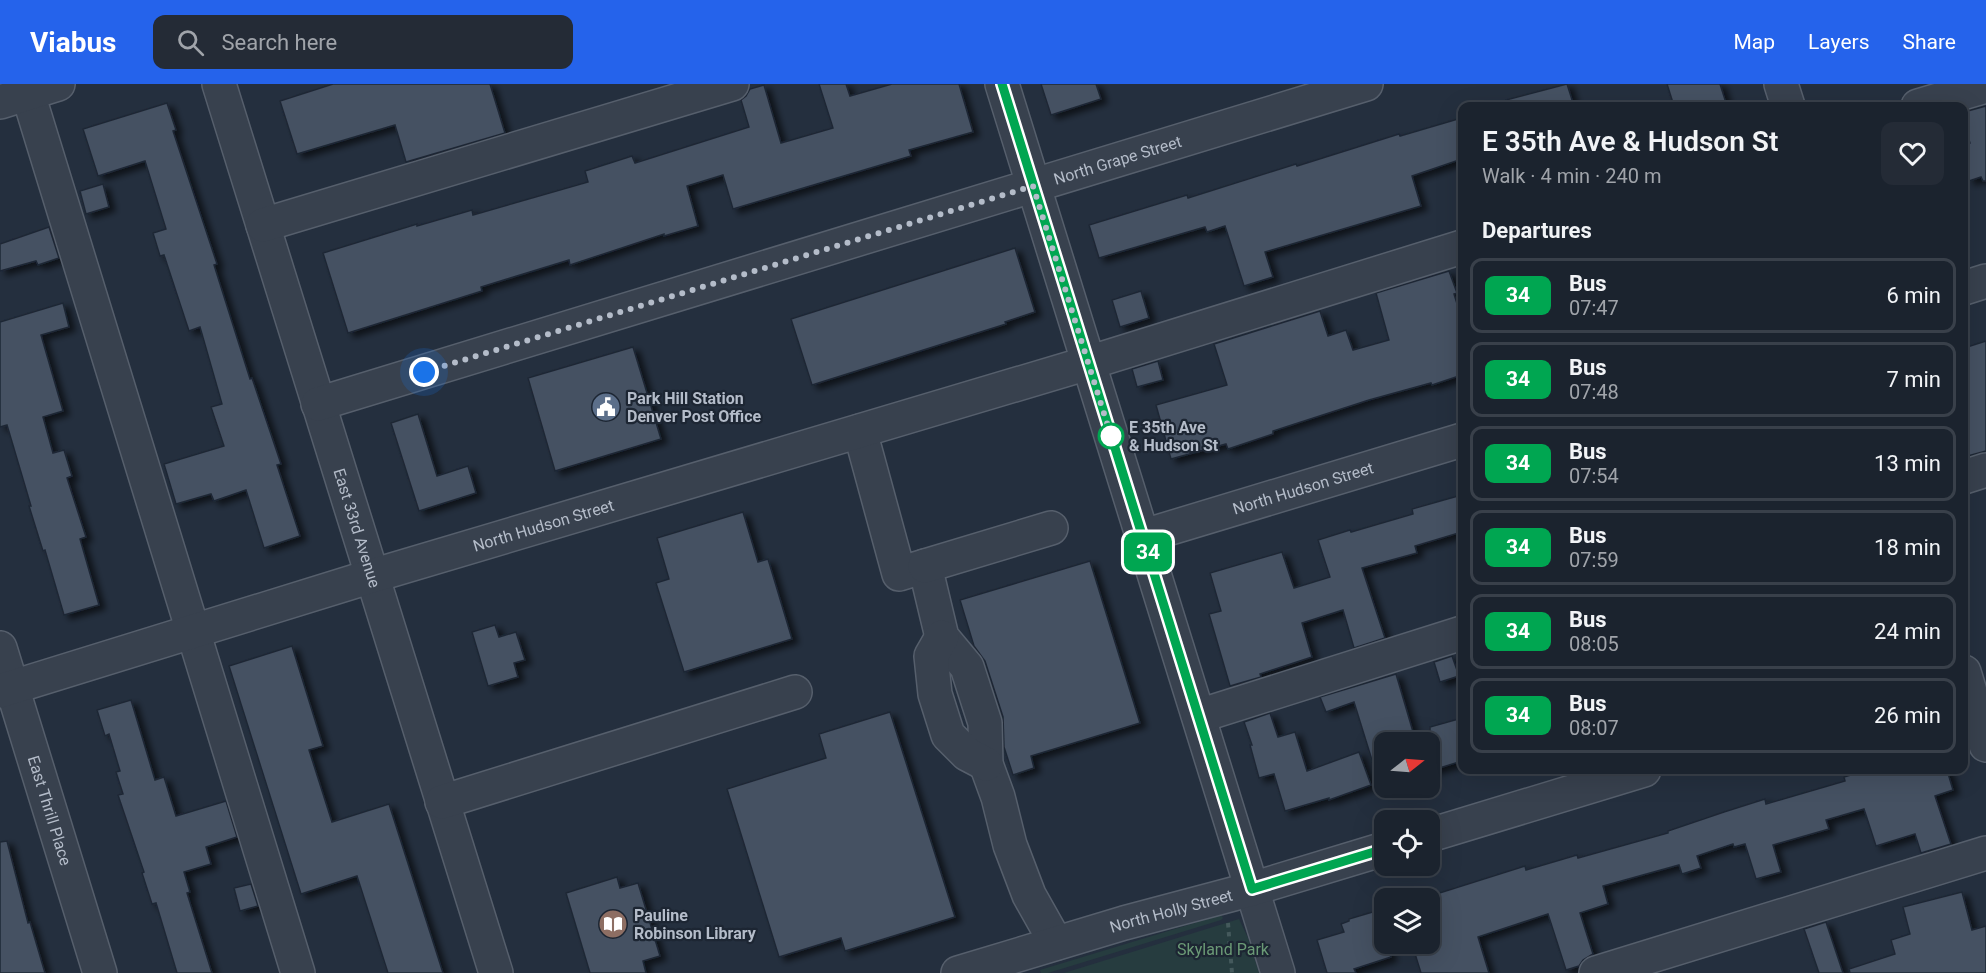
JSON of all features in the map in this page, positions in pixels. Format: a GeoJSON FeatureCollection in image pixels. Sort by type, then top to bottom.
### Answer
{"type":"FeatureCollection","features":[{"type":"Feature","properties":{"kind":"street"},"geometry":{"type":"LineString","coordinates":[[58,84],[18,93],[194,631],[298,973]]}},
{"type":"Feature","properties":{"kind":"street","name":"East 33rd Avenue"},"geometry":{"type":"LineString","coordinates":[[219,84],[496,973]]}},
{"type":"Feature","properties":{"kind":"street"},"geometry":{"type":"LineString","coordinates":[[263,225],[732,84]]}},
{"type":"Feature","properties":{"kind":"street"},"geometry":{"type":"LineString","coordinates":[[1002,84],[1278,973]]}},
{"type":"Feature","properties":{"kind":"street","name":"North Grape Street"},"geometry":{"type":"LineString","coordinates":[[318,404],[1366,84]]}},
{"type":"Feature","properties":{"kind":"street"},"geometry":{"type":"LineString","coordinates":[[1781,84],[1787,102]]}},
{"type":"Feature","properties":{"kind":"street"},"geometry":{"type":"LineString","coordinates":[[1932,102],[1986,86]]}},
{"type":"Feature","properties":{"kind":"street","name":"North Hudson Street"},"geometry":{"type":"LineString","coordinates":[[6,689],[372,576],[1088,363],[1458,248]]}},
{"type":"Feature","properties":{"kind":"street"},"geometry":{"type":"LineString","coordinates":[[1968,287],[1986,281]]}},
{"type":"Feature","properties":{"kind":"street"},"geometry":{"type":"LineString","coordinates":[[860,431],[899,574],[1052,528]]}},
{"type":"Feature","properties":{"kind":"street","name":"North Hudson Street"},"geometry":{"type":"LineString","coordinates":[[1144,537],[1458,441]]}},
{"type":"Feature","properties":{"kind":"street"},"geometry":{"type":"LineString","coordinates":[[1968,476],[1986,470]]}},
{"type":"Feature","properties":{"kind":"street"},"geometry":{"type":"LineString","coordinates":[[925,566],[942,637],[967,667],[985,723],[986,764],[998,796],[1010,845],[1029,895],[1056,943]]}},
{"type":"Feature","properties":{"kind":"street"},"geometry":{"type":"LineString","coordinates":[[1198,716],[1458,634]]}},
{"type":"Feature","properties":{"kind":"street","name":"East Thrill Place"},"geometry":{"type":"LineString","coordinates":[[0,648],[6,689],[100,973]]}},
{"type":"Feature","properties":{"kind":"street"},"geometry":{"type":"LineString","coordinates":[[1968,671],[1986,665]]}},
{"type":"Feature","properties":{"kind":"street"},"geometry":{"type":"LineString","coordinates":[[1968,685],[1986,745]]}},
{"type":"Feature","properties":{"kind":"street"},"geometry":{"type":"LineString","coordinates":[[442,802],[795,692]]}},
{"type":"Feature","properties":{"kind":"street"},"geometry":{"type":"LineString","coordinates":[[1440,832],[1631,774]]}},
{"type":"Feature","properties":{"kind":"street","name":"North Holly Street"},"geometry":{"type":"LineString","coordinates":[[958,973],[1124,922],[1252,889],[1374,852]]}},
{"type":"Feature","properties":{"kind":"street"},"geometry":{"type":"LineString","coordinates":[[1596,973],[1986,853]]}},
{"type":"Feature","properties":{"kind":"path"},"geometry":{"type":"LineString","coordinates":[[1227,919],[1232,973]]}},
{"type":"Feature","properties":{"kind":"green space"},"geometry":{"type":"Polygon","coordinates":[[[1221,915],[1223,918],[1221,920],[1048,973],[1041,973],[1040,970],[1221,915]]]}},
{"type":"Feature","properties":{"kind":"green space","name":"Skyland Park"},"geometry":{"type":"Polygon","coordinates":[[[1239,919],[1248,938],[1259,973],[1064,973],[1239,919]]]}},
{"type":"Feature","properties":{"kind":"building"},"geometry":{"type":"Polygon","coordinates":[[[333,84],[490,84],[505,133],[406,162],[395,125],[297,154],[280,101],[333,84]]]}},
{"type":"Feature","properties":{"kind":"building"},"geometry":{"type":"Polygon","coordinates":[[[819,84],[846,84],[850,96],[892,84],[959,84],[973,132],[909,150],[911,156],[733,209],[723,175],[687,186],[698,226],[664,236],[664,234],[570,265],[569,260],[481,287],[482,291],[348,333],[323,253],[417,224],[417,226],[472,210],[473,215],[588,182],[585,171],[632,156],[635,163],[749,127],[741,100],[750,89],[764,85],[781,143],[833,128],[819,84]]]}},
{"type":"Feature","properties":{"kind":"building"},"geometry":{"type":"Polygon","coordinates":[[[1041,84],[1096,84],[1101,99],[1051,115],[1041,84]]]}},
{"type":"Feature","properties":{"kind":"building"},"geometry":{"type":"Polygon","coordinates":[[[1567,84],[1573,102],[1506,102],[1506,100],[1567,84]]]}},
{"type":"Feature","properties":{"kind":"building"},"geometry":{"type":"Polygon","coordinates":[[[1667,84],[1720,84],[1726,102],[1673,102],[1667,84]]]}},
{"type":"Feature","properties":{"kind":"building"},"geometry":{"type":"Polygon","coordinates":[[[167,103],[176,130],[173,131],[217,264],[214,265],[250,379],[252,378],[281,464],[277,465],[300,536],[264,548],[246,490],[214,501],[211,494],[176,504],[164,464],[224,446],[211,407],[222,404],[200,327],[189,331],[164,255],[160,256],[153,233],[166,229],[145,161],[98,176],[83,129],[167,103]]]}},
{"type":"Feature","properties":{"kind":"building"},"geometry":{"type":"Polygon","coordinates":[[[1986,106],[1986,181],[1983,181],[1981,177],[1969,181],[1968,111],[1986,106]]]}},
{"type":"Feature","properties":{"kind":"building"},"geometry":{"type":"Polygon","coordinates":[[[1458,119],[1458,160],[1412,176],[1421,206],[1265,252],[1273,277],[1244,286],[1225,226],[1207,232],[1205,227],[1099,258],[1089,225],[1187,195],[1188,198],[1399,134],[1400,136],[1458,119]]]}},
{"type":"Feature","properties":{"kind":"building"},"geometry":{"type":"Polygon","coordinates":[[[103,184],[109,207],[86,214],[80,191],[103,184]]]}},
{"type":"Feature","properties":{"kind":"building"},"geometry":{"type":"Polygon","coordinates":[[[49,227],[59,258],[38,265],[36,261],[0,271],[0,244],[49,227]]]}},
{"type":"Feature","properties":{"kind":"building"},"geometry":{"type":"Polygon","coordinates":[[[1015,248],[1035,312],[1005,322],[1006,324],[812,385],[791,319],[1015,248]]]}},
{"type":"Feature","properties":{"kind":"building"},"geometry":{"type":"Polygon","coordinates":[[[1449,271],[1457,293],[1454,294],[1458,307],[1458,376],[1369,400],[1273,431],[1273,434],[1228,449],[1226,444],[1171,459],[1156,405],[1227,385],[1214,344],[1320,311],[1328,336],[1346,330],[1353,350],[1389,340],[1376,293],[1449,271]]]}},
{"type":"Feature","properties":{"kind":"building"},"geometry":{"type":"Polygon","coordinates":[[[1141,291],[1149,318],[1120,327],[1112,300],[1141,291]]]}},
{"type":"Feature","properties":{"kind":"building"},"geometry":{"type":"Polygon","coordinates":[[[63,303],[69,327],[41,335],[63,411],[43,417],[53,453],[64,450],[72,476],[67,478],[86,537],[80,539],[99,605],[64,615],[29,506],[31,506],[7,425],[0,427],[0,322],[63,303]]]}},
{"type":"Feature","properties":{"kind":"building"},"geometry":{"type":"Polygon","coordinates":[[[1986,341],[1986,451],[1968,456],[1968,347],[1986,341]]]}},
{"type":"Feature","properties":{"kind":"building"},"geometry":{"type":"Polygon","coordinates":[[[633,347],[661,439],[555,471],[528,378],[633,347]]]}},
{"type":"Feature","properties":{"kind":"building"},"geometry":{"type":"Polygon","coordinates":[[[1158,361],[1163,380],[1137,387],[1132,369],[1158,361]]]}},
{"type":"Feature","properties":{"kind":"building"},"geometry":{"type":"Polygon","coordinates":[[[418,414],[437,476],[468,466],[476,493],[419,511],[391,423],[418,414]]]}},
{"type":"Feature","properties":{"kind":"building"},"geometry":{"type":"Polygon","coordinates":[[[1458,496],[1458,533],[1415,546],[1417,553],[1362,568],[1385,638],[1354,648],[1343,610],[1302,623],[1312,657],[1260,674],[1261,677],[1230,686],[1209,614],[1221,611],[1210,573],[1282,552],[1294,588],[1330,577],[1318,540],[1413,514],[1412,509],[1458,496]]]}},
{"type":"Feature","properties":{"kind":"building"},"geometry":{"type":"Polygon","coordinates":[[[743,512],[758,562],[768,559],[792,639],[684,672],[656,583],[669,579],[657,538],[743,512]]]}},
{"type":"Feature","properties":{"kind":"building"},"geometry":{"type":"Polygon","coordinates":[[[1090,561],[1140,723],[1031,756],[1034,768],[1013,775],[1004,747],[1003,717],[985,661],[974,646],[960,600],[1090,561]]]}},
{"type":"Feature","properties":{"kind":"building"},"geometry":{"type":"Polygon","coordinates":[[[495,625],[499,637],[516,632],[525,660],[514,663],[518,677],[488,686],[472,632],[495,625]]]}},
{"type":"Feature","properties":{"kind":"building"},"geometry":{"type":"Polygon","coordinates":[[[292,646],[323,746],[309,750],[332,822],[389,804],[443,973],[388,973],[357,876],[301,894],[229,666],[292,646]]]}},
{"type":"Feature","properties":{"kind":"building"},"geometry":{"type":"Polygon","coordinates":[[[1452,656],[1458,676],[1440,682],[1434,662],[1452,656]]]}},
{"type":"Feature","properties":{"kind":"building"},"geometry":{"type":"Polygon","coordinates":[[[1396,674],[1413,732],[1374,732],[1374,767],[1354,702],[1326,712],[1320,697],[1396,674]]]}},
{"type":"Feature","properties":{"kind":"building"},"geometry":{"type":"Polygon","coordinates":[[[131,700],[155,780],[164,777],[176,816],[226,801],[237,837],[206,847],[211,864],[184,872],[190,892],[187,893],[212,973],[177,973],[156,903],[152,904],[142,873],[144,872],[118,795],[123,794],[116,772],[120,771],[109,734],[105,736],[97,710],[131,700]]]}},
{"type":"Feature","properties":{"kind":"building"},"geometry":{"type":"Polygon","coordinates":[[[890,712],[955,917],[845,951],[841,938],[779,957],[727,789],[826,758],[819,734],[890,712]]]}},
{"type":"Feature","properties":{"kind":"building"},"geometry":{"type":"Polygon","coordinates":[[[1270,713],[1278,737],[1295,732],[1307,771],[1359,752],[1371,785],[1329,800],[1329,798],[1285,811],[1274,774],[1259,778],[1244,722],[1270,713]]]}},
{"type":"Feature","properties":{"kind":"building"},"geometry":{"type":"Polygon","coordinates":[[[1458,719],[1458,762],[1440,768],[1440,732],[1430,732],[1430,727],[1458,719]]]}},
{"type":"Feature","properties":{"kind":"building"},"geometry":{"type":"Polygon","coordinates":[[[1854,774],[1948,774],[1953,790],[1935,796],[1951,844],[1921,853],[1915,834],[1876,846],[1864,809],[1826,820],[1829,829],[1773,845],[1781,872],[1756,879],[1745,844],[1734,847],[1733,844],[1697,856],[1701,868],[1682,874],[1679,865],[1603,886],[1608,904],[1580,913],[1593,954],[1583,960],[1579,966],[1566,970],[1548,914],[1478,937],[1489,973],[1421,973],[1415,954],[1440,954],[1440,893],[1525,866],[1526,870],[1577,855],[1578,858],[1668,833],[1668,831],[1765,799],[1766,804],[1845,781],[1844,777],[1854,774]]]}},
{"type":"Feature","properties":{"kind":"building"},"geometry":{"type":"Polygon","coordinates":[[[7,841],[28,923],[30,922],[45,973],[0,973],[0,842],[7,841]]]}},
{"type":"Feature","properties":{"kind":"building","name":"Pauline Robinson Library"},"geometry":{"type":"Polygon","coordinates":[[[617,877],[620,888],[638,883],[660,956],[643,961],[646,973],[590,973],[566,893],[617,877]]]}},
{"type":"Feature","properties":{"kind":"building"},"geometry":{"type":"Polygon","coordinates":[[[251,884],[258,906],[240,911],[234,888],[251,884]]]}},
{"type":"Feature","properties":{"kind":"building"},"geometry":{"type":"Polygon","coordinates":[[[1962,892],[1972,930],[1986,926],[1986,973],[1850,973],[1849,969],[1895,954],[1891,940],[1910,934],[1903,907],[1962,892]]]}},
{"type":"Feature","properties":{"kind":"building"},"geometry":{"type":"Polygon","coordinates":[[[1374,912],[1374,954],[1390,954],[1391,957],[1354,969],[1356,973],[1327,973],[1317,940],[1344,932],[1341,924],[1349,919],[1374,912]]]}},
{"type":"Feature","properties":{"kind":"building"},"geometry":{"type":"Polygon","coordinates":[[[1826,922],[1843,973],[1819,973],[1804,929],[1826,922]]]}},
{"type":"Feature","properties":{"kind":"bus line","name":"34"},"geometry":{"type":"LineString","coordinates":[[1002,84],[1252,889],[1374,852]]}},
{"type":"Feature","properties":{"kind":"place","name":"Park Hill Station Denver Post Office"},"geometry":{"type":"Point","coordinates":[606,407]}},
{"type":"Feature","properties":{"kind":"place","name":"E 35th Ave & Hudson St"},"geometry":{"type":"Point","coordinates":[1111,436]}},
{"type":"Feature","properties":{"kind":"place","name":"Pauline Robinson Library"},"geometry":{"type":"Point","coordinates":[613,924]}},
{"type":"Feature","properties":{"kind":"route"},"geometry":{"type":"LineString","coordinates":[[424,372],[1033,186],[1111,436]]}}]}
